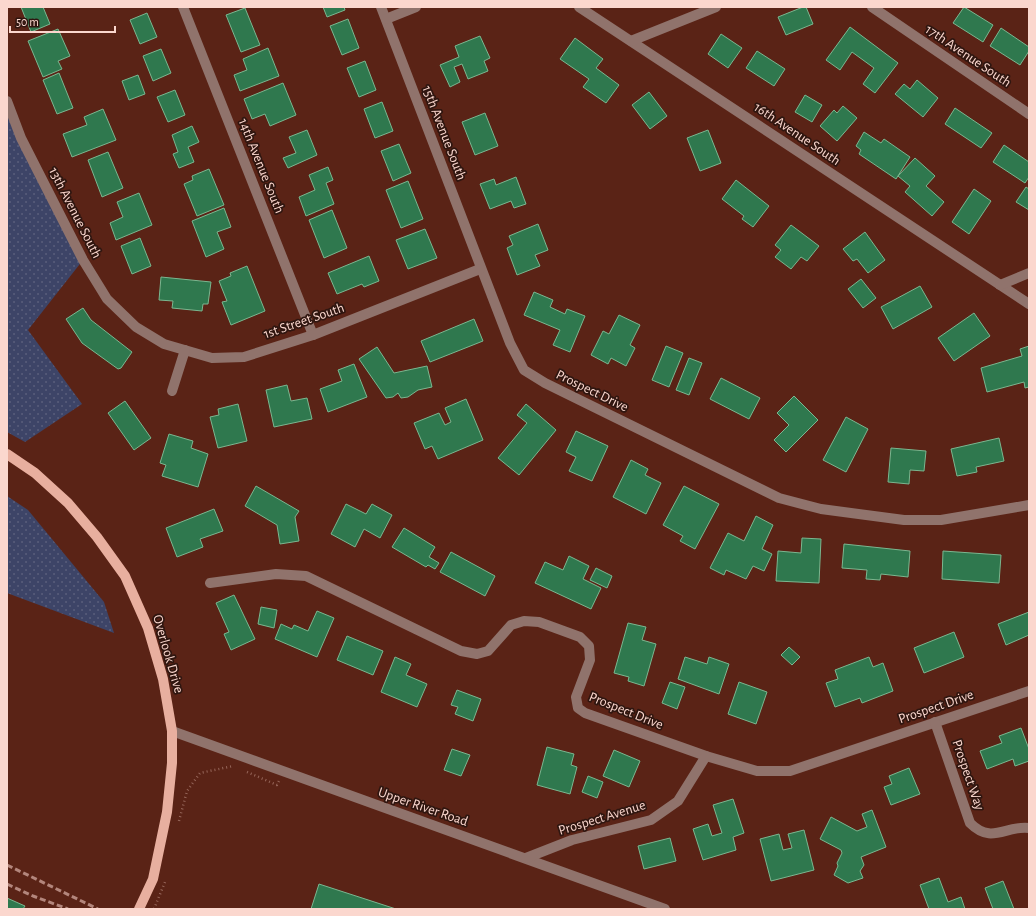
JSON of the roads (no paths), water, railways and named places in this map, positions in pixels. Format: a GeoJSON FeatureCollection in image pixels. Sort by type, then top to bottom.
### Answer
{"type":"FeatureCollection","features":[{"type":"Feature","properties":{"kind":"main road","name":"Overlook Drive"},"geometry":{"type":"LineString","coordinates":[[7,454],[35,473],[68,503],[97,537],[125,576],[148,628],[163,679],[172,731],[172,763],[167,812],[153,879],[139,909]]}},
{"type":"Feature","properties":{"kind":"street","name":"14th Avenue South"},"geometry":{"type":"LineString","coordinates":[[183,7],[313,334]]}},
{"type":"Feature","properties":{"kind":"street","name":"15th Avenue South"},"geometry":{"type":"LineString","coordinates":[[381,7],[480,269]]}},
{"type":"Feature","properties":{"kind":"street"},"geometry":{"type":"LineString","coordinates":[[386,19],[416,7]]}},
{"type":"Feature","properties":{"kind":"street","name":"16th Avenue South"},"geometry":{"type":"LineString","coordinates":[[579,7],[1029,304]]}},
{"type":"Feature","properties":{"kind":"street"},"geometry":{"type":"LineString","coordinates":[[631,41],[716,7]]}},
{"type":"Feature","properties":{"kind":"street","name":"17th Avenue South"},"geometry":{"type":"LineString","coordinates":[[872,7],[1029,114]]}},
{"type":"Feature","properties":{"kind":"street","name":"13th Avenue South"},"geometry":{"type":"LineString","coordinates":[[7,101],[21,138],[83,260],[107,300],[136,327]]}},
{"type":"Feature","properties":{"kind":"street","name":"1st Street South"},"geometry":{"type":"LineString","coordinates":[[136,327],[164,344],[212,358],[244,357],[313,334],[480,269]]}},
{"type":"Feature","properties":{"kind":"street","name":"Prospect Drive"},"geometry":{"type":"LineString","coordinates":[[480,269],[510,343],[524,370],[545,383],[779,498],[821,509],[904,520],[941,520],[1029,505]]}},
{"type":"Feature","properties":{"kind":"street"},"geometry":{"type":"LineString","coordinates":[[1000,285],[1029,274]]}},
{"type":"Feature","properties":{"kind":"street"},"geometry":{"type":"LineString","coordinates":[[172,391],[185,350]]}},
{"type":"Feature","properties":{"kind":"street","name":"Prospect Drive"},"geometry":{"type":"LineString","coordinates":[[210,583],[276,574],[306,576],[461,651],[477,654],[488,650],[511,625],[524,621],[539,622],[580,638],[589,646],[590,660],[576,697],[578,708],[586,713],[706,756],[757,771],[790,771],[1029,691]]}},
{"type":"Feature","properties":{"kind":"street","name":"Prospect Way"},"geometry":{"type":"LineString","coordinates":[[934,722],[970,823],[976,830],[989,834],[1029,828]]}},
{"type":"Feature","properties":{"kind":"street","name":"Upper River Road"},"geometry":{"type":"LineString","coordinates":[[172,731],[665,909]]}},
{"type":"Feature","properties":{"kind":"street","name":"Prospect Avenue"},"geometry":{"type":"LineString","coordinates":[[526,858],[572,840],[650,820],[678,801],[706,756]]}},
{"type":"Feature","properties":{"kind":"railway"},"geometry":{"type":"LineString","coordinates":[[7,865],[98,909]]}},
{"type":"Feature","properties":{"kind":"railway"},"geometry":{"type":"LineString","coordinates":[[7,884],[33,896],[68,909]]}}]}
